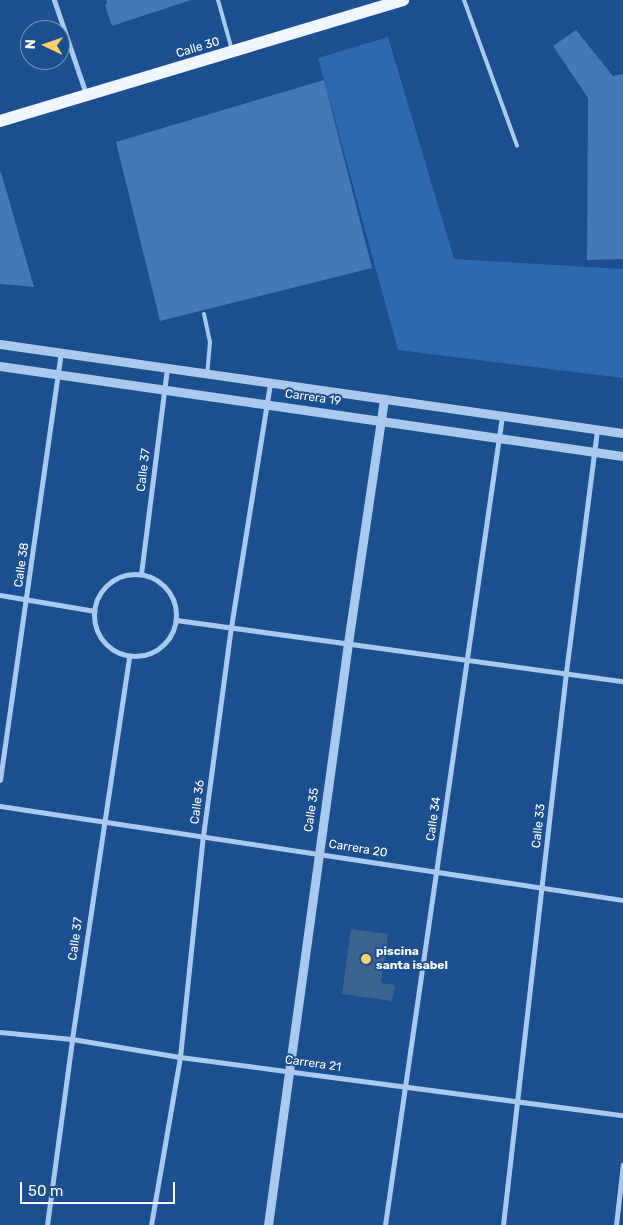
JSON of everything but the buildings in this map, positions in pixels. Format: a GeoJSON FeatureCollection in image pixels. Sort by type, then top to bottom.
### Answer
{"type":"FeatureCollection","features":[{"type":"Feature","properties":{"kind":"main road","name":"Calle 30"},"geometry":{"type":"LineString","coordinates":[[0,121],[403,0]]}},
{"type":"Feature","properties":{"kind":"street"},"geometry":{"type":"LineString","coordinates":[[54,0],[87,96]]}},
{"type":"Feature","properties":{"kind":"street","name":"Carrera 19"},"geometry":{"type":"LineString","coordinates":[[0,344],[623,433]]}},
{"type":"Feature","properties":{"kind":"street","name":"Calle 38"},"geometry":{"type":"LineString","coordinates":[[0,780],[61,352]]}},
{"type":"Feature","properties":{"kind":"street","name":"Carrera 19"},"geometry":{"type":"LineString","coordinates":[[0,366],[623,456]]}},
{"type":"Feature","properties":{"kind":"street","name":"Calle 37"},"geometry":{"type":"LineString","coordinates":[[141,574],[167,368]]}},
{"type":"Feature","properties":{"kind":"street","name":"Calle 36"},"geometry":{"type":"LineString","coordinates":[[150,1225],[180,1057],[203,836],[231,628],[270,383]]}},
{"type":"Feature","properties":{"kind":"street","name":"Calle 35"},"geometry":{"type":"LineString","coordinates":[[268,1225],[348,643],[384,399]]}},
{"type":"Feature","properties":{"kind":"street","name":"Calle 34"},"geometry":{"type":"LineString","coordinates":[[385,1225],[502,416]]}},
{"type":"Feature","properties":{"kind":"street","name":"Calle 33"},"geometry":{"type":"LineString","coordinates":[[503,1225],[566,672],[597,429]]}},
{"type":"Feature","properties":{"kind":"street"},"geometry":{"type":"LineString","coordinates":[[128,574],[141,574],[153,578],[164,585],[176,607],[176,620],[168,638],[155,651],[129,656],[117,652],[107,645],[95,623],[95,611],[98,598],[105,587],[115,579],[128,574]]}},
{"type":"Feature","properties":{"kind":"street"},"geometry":{"type":"LineString","coordinates":[[0,595],[95,611]]}},
{"type":"Feature","properties":{"kind":"street"},"geometry":{"type":"LineString","coordinates":[[176,620],[623,681]]}},
{"type":"Feature","properties":{"kind":"street","name":"Calle 37"},"geometry":{"type":"LineString","coordinates":[[47,1225],[103,821],[129,656]]}},
{"type":"Feature","properties":{"kind":"street","name":"Carrera 20"},"geometry":{"type":"LineString","coordinates":[[0,806],[623,900]]}},
{"type":"Feature","properties":{"kind":"street","name":"Carrera 21"},"geometry":{"type":"LineString","coordinates":[[0,1032],[72,1039],[180,1057],[623,1115]]}},
{"type":"Feature","properties":{"kind":"street"},"geometry":{"type":"LineString","coordinates":[[616,1225],[623,1164]]}},
{"type":"Feature","properties":{"kind":"lane"},"geometry":{"type":"LineString","coordinates":[[218,0],[233,52]]}},
{"type":"Feature","properties":{"kind":"lane"},"geometry":{"type":"LineString","coordinates":[[464,0],[517,146]]}},
{"type":"Feature","properties":{"kind":"lane"},"geometry":{"type":"LineString","coordinates":[[204,314],[210,342],[207,374]]}},
{"type":"Feature","properties":{"kind":"shaded area"},"geometry":{"type":"Polygon","coordinates":[[[388,37],[454,259],[623,269],[623,378],[398,350],[318,58],[388,37]]]}},
{"type":"Feature","properties":{"kind":"shaded area","name":"piscina santa isabel"},"geometry":{"type":"Polygon","coordinates":[[[351,929],[388,934],[381,983],[395,985],[392,1001],[342,994],[351,929]]]}},
{"type":"Feature","properties":{"kind":"place","name":"piscina santa isabel"},"geometry":{"type":"Point","coordinates":[366,959]}}]}
